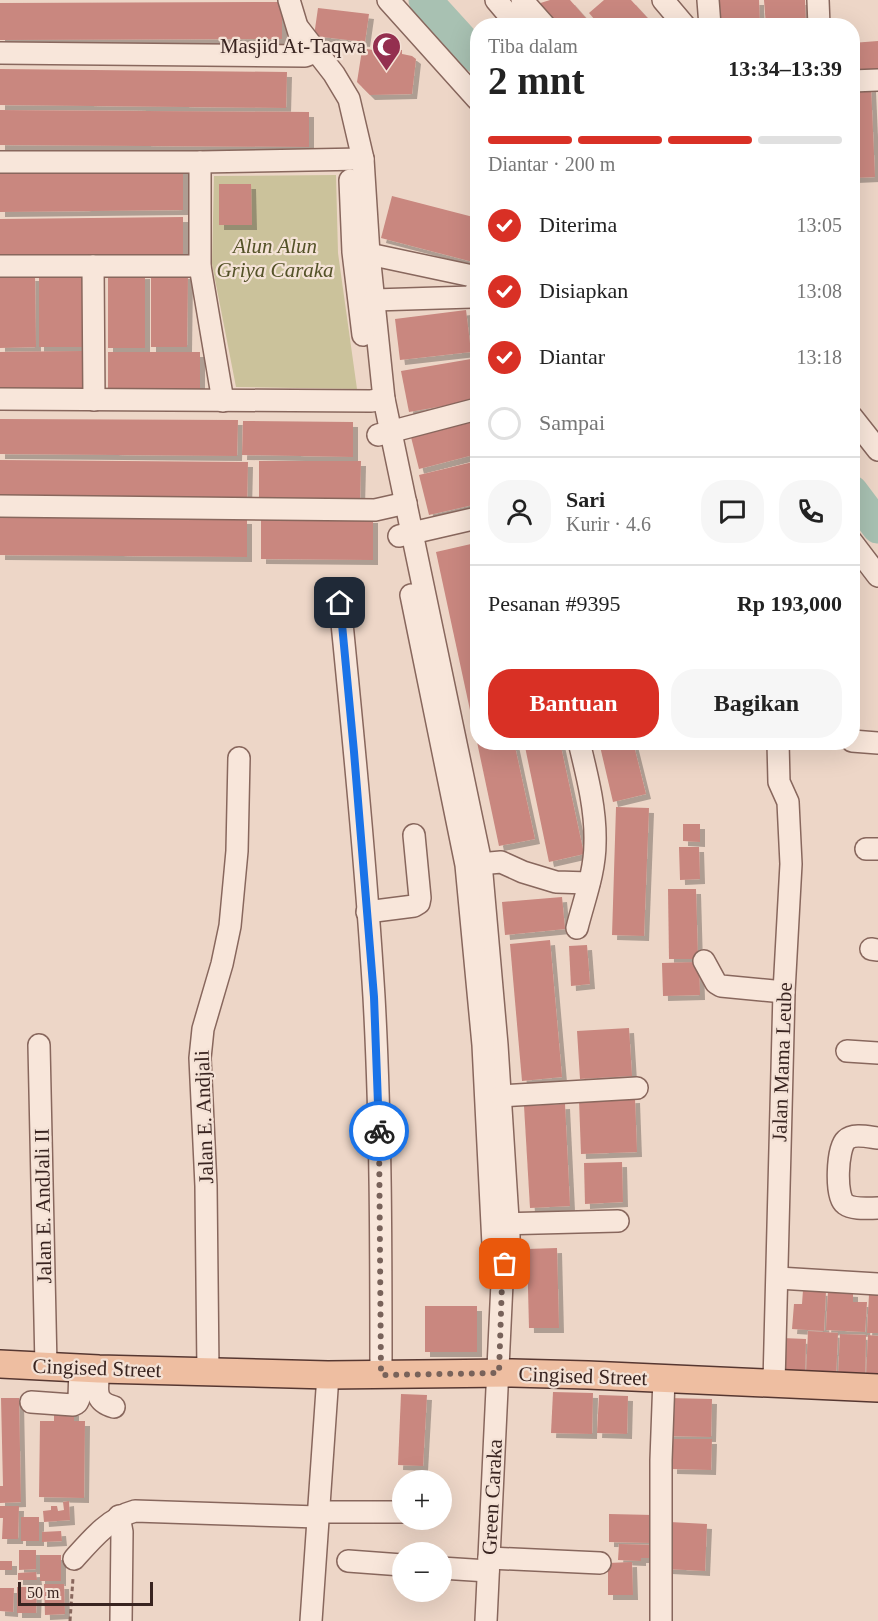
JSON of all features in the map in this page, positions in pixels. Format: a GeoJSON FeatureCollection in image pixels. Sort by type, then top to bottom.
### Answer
{"type":"FeatureCollection","features":[{"type":"Feature","properties":{"kind":"main road","name":"Cingised Street"},"geometry":{"type":"LineString","coordinates":[[0,1364],[328,1375],[499,1373],[878,1388]]}},
{"type":"Feature","properties":{"kind":"street"},"geometry":{"type":"LineString","coordinates":[[289,0],[299,29],[335,104],[356,159],[374,300],[377,400]]}},
{"type":"Feature","properties":{"kind":"street"},"geometry":{"type":"LineString","coordinates":[[387,0],[470,91]]}},
{"type":"Feature","properties":{"kind":"street"},"geometry":{"type":"LineString","coordinates":[[496,0],[511,18]]}},
{"type":"Feature","properties":{"kind":"street"},"geometry":{"type":"LineString","coordinates":[[522,0],[539,18]]}},
{"type":"Feature","properties":{"kind":"street"},"geometry":{"type":"LineString","coordinates":[[663,0],[679,18]]}},
{"type":"Feature","properties":{"kind":"street"},"geometry":{"type":"LineString","coordinates":[[708,0],[709,18]]}},
{"type":"Feature","properties":{"kind":"street"},"geometry":{"type":"LineString","coordinates":[[818,0],[819,18]]}},
{"type":"Feature","properties":{"kind":"street"},"geometry":{"type":"LineString","coordinates":[[0,53],[312,54]]}},
{"type":"Feature","properties":{"kind":"street"},"geometry":{"type":"LineString","coordinates":[[860,81],[878,80]]}},
{"type":"Feature","properties":{"kind":"street"},"geometry":{"type":"LineString","coordinates":[[0,162],[356,159]]}},
{"type":"Feature","properties":{"kind":"street"},"geometry":{"type":"LineString","coordinates":[[356,159],[353,252],[377,400],[474,864],[490,1045],[500,1230]]}},
{"type":"Feature","properties":{"kind":"street"},"geometry":{"type":"LineString","coordinates":[[200,162],[200,266],[223,401]]}},
{"type":"Feature","properties":{"kind":"street"},"geometry":{"type":"LineString","coordinates":[[369,254],[470,276]]}},
{"type":"Feature","properties":{"kind":"street"},"geometry":{"type":"LineString","coordinates":[[0,266],[200,266]]}},
{"type":"Feature","properties":{"kind":"street"},"geometry":{"type":"LineString","coordinates":[[93,266],[94,400]]}},
{"type":"Feature","properties":{"kind":"street"},"geometry":{"type":"LineString","coordinates":[[374,300],[470,297]]}},
{"type":"Feature","properties":{"kind":"street"},"geometry":{"type":"LineString","coordinates":[[0,399],[377,400]]}},
{"type":"Feature","properties":{"kind":"street"},"geometry":{"type":"LineString","coordinates":[[384,433],[470,411]]}},
{"type":"Feature","properties":{"kind":"street"},"geometry":{"type":"LineString","coordinates":[[860,427],[878,450]]}},
{"type":"Feature","properties":{"kind":"street"},"geometry":{"type":"LineString","coordinates":[[0,506],[375,510],[399,504]]}},
{"type":"Feature","properties":{"kind":"street"},"geometry":{"type":"LineString","coordinates":[[406,535],[470,520]]}},
{"type":"Feature","properties":{"kind":"street"},"geometry":{"type":"LineString","coordinates":[[860,552],[878,576]]}},
{"type":"Feature","properties":{"kind":"street"},"geometry":{"type":"LineString","coordinates":[[340,603],[374,997],[379,1107],[381,1375]]}},
{"type":"Feature","properties":{"kind":"street"},"geometry":{"type":"LineString","coordinates":[[860,742],[878,743]]}},
{"type":"Feature","properties":{"kind":"street"},"geometry":{"type":"LineString","coordinates":[[577,928],[589,883],[595,844],[594,813],[581,750]]}},
{"type":"Feature","properties":{"kind":"street","name":"Jalan Mama Leube"},"geometry":{"type":"LineString","coordinates":[[774,1383],[784,992],[791,845],[788,802],[779,782],[777,750]]}},
{"type":"Feature","properties":{"kind":"street","name":"Jalan E. Andjali"},"geometry":{"type":"LineString","coordinates":[[208,1371],[206,1186],[200,1058],[203,1029],[222,964],[230,926],[237,851],[239,758]]}},
{"type":"Feature","properties":{"kind":"street"},"geometry":{"type":"LineString","coordinates":[[367,912],[414,906],[419,903],[414,835]]}},
{"type":"Feature","properties":{"kind":"street"},"geometry":{"type":"LineString","coordinates":[[474,864],[501,862],[523,872],[556,882],[589,883]]}},
{"type":"Feature","properties":{"kind":"street"},"geometry":{"type":"LineString","coordinates":[[704,961],[716,983],[721,986],[784,992]]}},
{"type":"Feature","properties":{"kind":"street","name":"Jalan E. AndJali II"},"geometry":{"type":"LineString","coordinates":[[39,1045],[46,1366]]}},
{"type":"Feature","properties":{"kind":"street"},"geometry":{"type":"LineString","coordinates":[[490,1045],[501,1096],[500,1230]]}},
{"type":"Feature","properties":{"kind":"street"},"geometry":{"type":"LineString","coordinates":[[847,1051],[878,1053]]}},
{"type":"Feature","properties":{"kind":"street"},"geometry":{"type":"LineString","coordinates":[[501,1096],[637,1088]]}},
{"type":"Feature","properties":{"kind":"street"},"geometry":{"type":"LineString","coordinates":[[878,1138],[853,1136],[846,1139],[841,1152],[838,1177],[841,1199],[845,1204],[851,1207],[878,1208]]}},
{"type":"Feature","properties":{"kind":"street"},"geometry":{"type":"LineString","coordinates":[[500,1230],[618,1221]]}},
{"type":"Feature","properties":{"kind":"street","name":"Green Caraka"},"geometry":{"type":"LineString","coordinates":[[486,1621],[499,1373],[502,1283],[500,1230]]}},
{"type":"Feature","properties":{"kind":"street"},"geometry":{"type":"LineString","coordinates":[[778,1278],[878,1284]]}},
{"type":"Feature","properties":{"kind":"street"},"geometry":{"type":"LineString","coordinates":[[31,1402],[73,1405],[79,1399],[90,1368]]}},
{"type":"Feature","properties":{"kind":"street"},"geometry":{"type":"LineString","coordinates":[[90,1368],[99,1398],[103,1404],[114,1407]]}},
{"type":"Feature","properties":{"kind":"street"},"geometry":{"type":"LineString","coordinates":[[311,1621],[328,1375]]}},
{"type":"Feature","properties":{"kind":"street"},"geometry":{"type":"LineString","coordinates":[[661,1621],[661,1460],[664,1378]]}},
{"type":"Feature","properties":{"kind":"street"},"geometry":{"type":"LineString","coordinates":[[74,1559],[94,1537],[119,1516],[135,1511],[318,1514],[392,1512]]}},
{"type":"Feature","properties":{"kind":"street"},"geometry":{"type":"LineString","coordinates":[[119,1516],[122,1532],[121,1621]]}},
{"type":"Feature","properties":{"kind":"street"},"geometry":{"type":"LineString","coordinates":[[348,1561],[392,1564]]}},
{"type":"Feature","properties":{"kind":"street"},"geometry":{"type":"LineString","coordinates":[[452,1567],[489,1564],[600,1563]]}},
{"type":"Feature","properties":{"kind":"path"},"geometry":{"type":"LineString","coordinates":[[69,1621],[74,1559]]}},
{"type":"Feature","properties":{"kind":"green space","name":"Alun Alun Griya Caraka"},"geometry":{"type":"Polygon","coordinates":[[[336,175],[338,253],[357,389],[236,387],[212,264],[214,176],[336,175]]]}},
{"type":"Feature","properties":{"kind":"building"},"geometry":{"type":"Polygon","coordinates":[[[550,0],[570,0],[586,18],[541,18],[531,6],[550,0]]]}},
{"type":"Feature","properties":{"kind":"building"},"geometry":{"type":"Polygon","coordinates":[[[604,0],[631,0],[648,18],[593,18],[589,13],[604,0]]]}},
{"type":"Feature","properties":{"kind":"building"},"geometry":{"type":"Polygon","coordinates":[[[716,0],[759,0],[760,18],[717,18],[716,0]]]}},
{"type":"Feature","properties":{"kind":"building"},"geometry":{"type":"Polygon","coordinates":[[[764,0],[805,0],[806,18],[765,18],[764,0]]]}},
{"type":"Feature","properties":{"kind":"building"},"geometry":{"type":"Polygon","coordinates":[[[282,2],[282,39],[0,40],[0,3],[282,2]]]}},
{"type":"Feature","properties":{"kind":"building"},"geometry":{"type":"Polygon","coordinates":[[[318,8],[369,14],[365,42],[314,36],[318,8]]]}},
{"type":"Feature","properties":{"kind":"building"},"geometry":{"type":"Polygon","coordinates":[[[878,41],[878,74],[860,75],[860,42],[878,41]]]}},
{"type":"Feature","properties":{"kind":"building","name":"Masjid At-Taqwa"},"geometry":{"type":"Polygon","coordinates":[[[374,48],[402,50],[402,54],[416,59],[412,94],[370,95],[357,82],[362,50],[373,50],[374,48]]]}},
{"type":"Feature","properties":{"kind":"building"},"geometry":{"type":"Polygon","coordinates":[[[0,69],[287,72],[286,108],[0,105],[0,69]]]}},
{"type":"Feature","properties":{"kind":"building"},"geometry":{"type":"Polygon","coordinates":[[[871,87],[875,177],[860,178],[860,88],[871,87]]]}},
{"type":"Feature","properties":{"kind":"building"},"geometry":{"type":"Polygon","coordinates":[[[0,110],[309,112],[309,147],[0,145],[0,110]]]}},
{"type":"Feature","properties":{"kind":"building"},"geometry":{"type":"Polygon","coordinates":[[[183,167],[183,210],[0,212],[0,169],[183,167]]]}},
{"type":"Feature","properties":{"kind":"building"},"geometry":{"type":"Polygon","coordinates":[[[219,184],[251,184],[252,225],[219,225],[219,184]]]}},
{"type":"Feature","properties":{"kind":"building"},"geometry":{"type":"Polygon","coordinates":[[[392,196],[470,216],[470,261],[381,238],[392,196]]]}},
{"type":"Feature","properties":{"kind":"building"},"geometry":{"type":"Polygon","coordinates":[[[183,217],[183,255],[0,257],[0,219],[183,217]]]}},
{"type":"Feature","properties":{"kind":"building"},"geometry":{"type":"Polygon","coordinates":[[[145,274],[145,348],[108,348],[108,275],[145,274]]]}},
{"type":"Feature","properties":{"kind":"building"},"geometry":{"type":"Polygon","coordinates":[[[151,274],[188,274],[187,347],[151,347],[151,274]]]}},
{"type":"Feature","properties":{"kind":"building"},"geometry":{"type":"Polygon","coordinates":[[[82,275],[82,347],[39,347],[39,276],[82,275]]]}},
{"type":"Feature","properties":{"kind":"building"},"geometry":{"type":"Polygon","coordinates":[[[0,276],[35,276],[36,347],[0,348],[0,276]]]}},
{"type":"Feature","properties":{"kind":"building"},"geometry":{"type":"Polygon","coordinates":[[[466,310],[470,352],[400,360],[395,319],[466,310]]]}},
{"type":"Feature","properties":{"kind":"building"},"geometry":{"type":"Polygon","coordinates":[[[82,351],[82,389],[0,389],[0,352],[82,351]]]}},
{"type":"Feature","properties":{"kind":"building"},"geometry":{"type":"Polygon","coordinates":[[[108,352],[200,352],[200,389],[108,389],[108,352]]]}},
{"type":"Feature","properties":{"kind":"building"},"geometry":{"type":"Polygon","coordinates":[[[470,359],[470,401],[409,412],[401,371],[470,359]]]}},
{"type":"Feature","properties":{"kind":"building"},"geometry":{"type":"Polygon","coordinates":[[[0,419],[238,420],[237,456],[0,454],[0,419]]]}},
{"type":"Feature","properties":{"kind":"building"},"geometry":{"type":"Polygon","coordinates":[[[243,421],[353,422],[353,457],[242,455],[243,421]]]}},
{"type":"Feature","properties":{"kind":"building"},"geometry":{"type":"Polygon","coordinates":[[[470,423],[470,456],[419,469],[411,437],[470,423]]]}},
{"type":"Feature","properties":{"kind":"building"},"geometry":{"type":"Polygon","coordinates":[[[0,460],[248,462],[247,504],[0,502],[0,460]]]}},
{"type":"Feature","properties":{"kind":"building"},"geometry":{"type":"Polygon","coordinates":[[[259,461],[361,461],[360,502],[259,502],[259,461]]]}},
{"type":"Feature","properties":{"kind":"building"},"geometry":{"type":"Polygon","coordinates":[[[470,463],[470,506],[429,515],[419,475],[470,463]]]}},
{"type":"Feature","properties":{"kind":"building"},"geometry":{"type":"Polygon","coordinates":[[[0,517],[247,519],[247,557],[0,555],[0,517]]]}},
{"type":"Feature","properties":{"kind":"building"},"geometry":{"type":"Polygon","coordinates":[[[261,517],[373,518],[373,560],[261,559],[261,517]]]}},
{"type":"Feature","properties":{"kind":"building"},"geometry":{"type":"Polygon","coordinates":[[[470,544],[470,710],[436,552],[470,544]]]}},
{"type":"Feature","properties":{"kind":"building"},"geometry":{"type":"Polygon","coordinates":[[[479,750],[516,750],[535,839],[499,846],[479,750]]]}},
{"type":"Feature","properties":{"kind":"building"},"geometry":{"type":"Polygon","coordinates":[[[526,750],[562,750],[584,854],[549,862],[526,750]]]}},
{"type":"Feature","properties":{"kind":"building"},"geometry":{"type":"Polygon","coordinates":[[[601,750],[635,750],[646,794],[613,802],[601,750]]]}},
{"type":"Feature","properties":{"kind":"building"},"geometry":{"type":"Polygon","coordinates":[[[616,807],[649,808],[644,936],[612,935],[616,807]]]}},
{"type":"Feature","properties":{"kind":"building"},"geometry":{"type":"Polygon","coordinates":[[[683,824],[700,824],[700,842],[683,841],[683,824]]]}},
{"type":"Feature","properties":{"kind":"building"},"geometry":{"type":"Polygon","coordinates":[[[679,847],[699,847],[700,879],[680,880],[679,847]]]}},
{"type":"Feature","properties":{"kind":"building"},"geometry":{"type":"Polygon","coordinates":[[[668,889],[696,889],[698,959],[669,959],[668,889]]]}},
{"type":"Feature","properties":{"kind":"building"},"geometry":{"type":"Polygon","coordinates":[[[562,897],[565,929],[505,935],[502,902],[562,897]]]}},
{"type":"Feature","properties":{"kind":"building"},"geometry":{"type":"Polygon","coordinates":[[[550,940],[562,1077],[522,1081],[510,944],[550,940]]]}},
{"type":"Feature","properties":{"kind":"building"},"geometry":{"type":"Polygon","coordinates":[[[587,945],[590,984],[571,986],[569,946],[587,945]]]}},
{"type":"Feature","properties":{"kind":"building"},"geometry":{"type":"Polygon","coordinates":[[[699,962],[700,995],[663,996],[662,963],[699,962]]]}},
{"type":"Feature","properties":{"kind":"building"},"geometry":{"type":"Polygon","coordinates":[[[629,1028],[632,1076],[580,1079],[577,1031],[629,1028]]]}},
{"type":"Feature","properties":{"kind":"building"},"geometry":{"type":"Polygon","coordinates":[[[635,1098],[637,1152],[581,1154],[579,1100],[635,1098]]]}},
{"type":"Feature","properties":{"kind":"building"},"geometry":{"type":"Polygon","coordinates":[[[565,1104],[570,1206],[530,1208],[524,1106],[565,1104]]]}},
{"type":"Feature","properties":{"kind":"building"},"geometry":{"type":"Polygon","coordinates":[[[622,1162],[623,1202],[585,1204],[584,1163],[622,1162]]]}},
{"type":"Feature","properties":{"kind":"building"},"geometry":{"type":"Polygon","coordinates":[[[557,1248],[559,1328],[529,1328],[527,1249],[557,1248]]]}},
{"type":"Feature","properties":{"kind":"building"},"geometry":{"type":"Polygon","coordinates":[[[803,1290],[826,1291],[824,1331],[792,1329],[794,1304],[802,1304],[803,1290]]]}},
{"type":"Feature","properties":{"kind":"building"},"geometry":{"type":"Polygon","coordinates":[[[828,1291],[853,1292],[853,1302],[867,1302],[865,1332],[826,1330],[828,1291]]]}},
{"type":"Feature","properties":{"kind":"building"},"geometry":{"type":"Polygon","coordinates":[[[869,1294],[878,1294],[878,1333],[867,1333],[869,1294]]]}},
{"type":"Feature","properties":{"kind":"building"},"geometry":{"type":"Polygon","coordinates":[[[425,1306],[477,1306],[477,1352],[425,1352],[425,1306]]]}},
{"type":"Feature","properties":{"kind":"building"},"geometry":{"type":"Polygon","coordinates":[[[808,1331],[838,1333],[836,1377],[806,1376],[808,1331]]]}},
{"type":"Feature","properties":{"kind":"building"},"geometry":{"type":"Polygon","coordinates":[[[840,1334],[866,1335],[865,1379],[838,1377],[840,1334]]]}},
{"type":"Feature","properties":{"kind":"building"},"geometry":{"type":"Polygon","coordinates":[[[868,1335],[878,1336],[878,1379],[866,1379],[868,1335]]]}},
{"type":"Feature","properties":{"kind":"building"},"geometry":{"type":"Polygon","coordinates":[[[782,1338],[806,1339],[805,1375],[781,1374],[782,1338]]]}},
{"type":"Feature","properties":{"kind":"building"},"geometry":{"type":"Polygon","coordinates":[[[553,1392],[593,1393],[592,1434],[551,1433],[553,1392]]]}},
{"type":"Feature","properties":{"kind":"building"},"geometry":{"type":"Polygon","coordinates":[[[401,1394],[427,1395],[423,1466],[398,1465],[401,1394]]]}},
{"type":"Feature","properties":{"kind":"building"},"geometry":{"type":"Polygon","coordinates":[[[599,1395],[628,1396],[627,1434],[597,1433],[599,1395]]]}},
{"type":"Feature","properties":{"kind":"building"},"geometry":{"type":"Polygon","coordinates":[[[1,1398],[19,1398],[21,1502],[0,1503],[0,1486],[3,1486],[1,1398]]]}},
{"type":"Feature","properties":{"kind":"building"},"geometry":{"type":"Polygon","coordinates":[[[668,1398],[712,1399],[711,1437],[667,1436],[668,1398]]]}},
{"type":"Feature","properties":{"kind":"building"},"geometry":{"type":"Polygon","coordinates":[[[54,1411],[74,1411],[74,1421],[85,1421],[84,1498],[39,1497],[40,1421],[54,1421],[54,1411]]]}},
{"type":"Feature","properties":{"kind":"building"},"geometry":{"type":"Polygon","coordinates":[[[672,1439],[712,1439],[711,1470],[672,1469],[672,1439]]]}},
{"type":"Feature","properties":{"kind":"building"},"geometry":{"type":"Polygon","coordinates":[[[69,1501],[70,1520],[44,1522],[43,1511],[51,1510],[51,1506],[57,1506],[58,1511],[64,1510],[63,1502],[69,1501]]]}},
{"type":"Feature","properties":{"kind":"building"},"geometry":{"type":"Polygon","coordinates":[[[0,1506],[19,1506],[18,1539],[2,1539],[3,1518],[0,1518],[0,1506]]]}},
{"type":"Feature","properties":{"kind":"building"},"geometry":{"type":"Polygon","coordinates":[[[609,1514],[653,1515],[653,1543],[609,1542],[609,1514]]]}},
{"type":"Feature","properties":{"kind":"building"},"geometry":{"type":"Polygon","coordinates":[[[21,1517],[39,1517],[39,1541],[21,1541],[21,1517]]]}},
{"type":"Feature","properties":{"kind":"building"},"geometry":{"type":"Polygon","coordinates":[[[670,1522],[707,1524],[705,1571],[667,1569],[670,1522]]]}},
{"type":"Feature","properties":{"kind":"building"},"geometry":{"type":"Polygon","coordinates":[[[61,1531],[62,1541],[42,1542],[42,1532],[61,1531]]]}},
{"type":"Feature","properties":{"kind":"building"},"geometry":{"type":"Polygon","coordinates":[[[619,1544],[652,1545],[652,1558],[641,1558],[641,1561],[618,1560],[619,1544]]]}},
{"type":"Feature","properties":{"kind":"building"},"geometry":{"type":"Polygon","coordinates":[[[19,1550],[36,1550],[36,1569],[19,1570],[19,1550]]]}},
{"type":"Feature","properties":{"kind":"building"},"geometry":{"type":"Polygon","coordinates":[[[40,1555],[61,1555],[61,1581],[40,1581],[40,1555]]]}},
{"type":"Feature","properties":{"kind":"building"},"geometry":{"type":"Polygon","coordinates":[[[0,1561],[12,1561],[12,1570],[0,1570],[0,1561]]]}},
{"type":"Feature","properties":{"kind":"building"},"geometry":{"type":"Polygon","coordinates":[[[632,1562],[633,1595],[608,1595],[608,1563],[632,1562]]]}},
{"type":"Feature","properties":{"kind":"building"},"geometry":{"type":"Polygon","coordinates":[[[36,1572],[37,1580],[18,1580],[18,1573],[36,1572]]]}},
{"type":"Feature","properties":{"kind":"building"},"geometry":{"type":"Polygon","coordinates":[[[44,1584],[64,1584],[65,1614],[45,1615],[44,1584]]]}},
{"type":"Feature","properties":{"kind":"building"},"geometry":{"type":"Polygon","coordinates":[[[17,1587],[37,1587],[36,1613],[17,1613],[17,1587]]]}},
{"type":"Feature","properties":{"kind":"building"},"geometry":{"type":"Polygon","coordinates":[[[0,1588],[14,1588],[13,1612],[0,1611],[0,1588]]]}},
{"type":"Feature","properties":{"kind":"waterway"},"geometry":{"type":"LineString","coordinates":[[425,0],[470,49]]}},
{"type":"Feature","properties":{"kind":"waterway"},"geometry":{"type":"LineString","coordinates":[[860,503],[878,527]]}},
{"type":"Feature","properties":{"kind":"way so far"},"geometry":{"type":"LineString","coordinates":[[379,1131],[381,1375],[499,1373],[502,1283],[505,1264]]}},
{"type":"Feature","properties":{"kind":"place","name":"Masjid At-Taqwa"},"geometry":{"type":"Point","coordinates":[387,72]}},
{"type":"Feature","properties":{"kind":"route"},"geometry":{"type":"LineString","coordinates":[[340,603],[374,997],[379,1131]]}}]}
